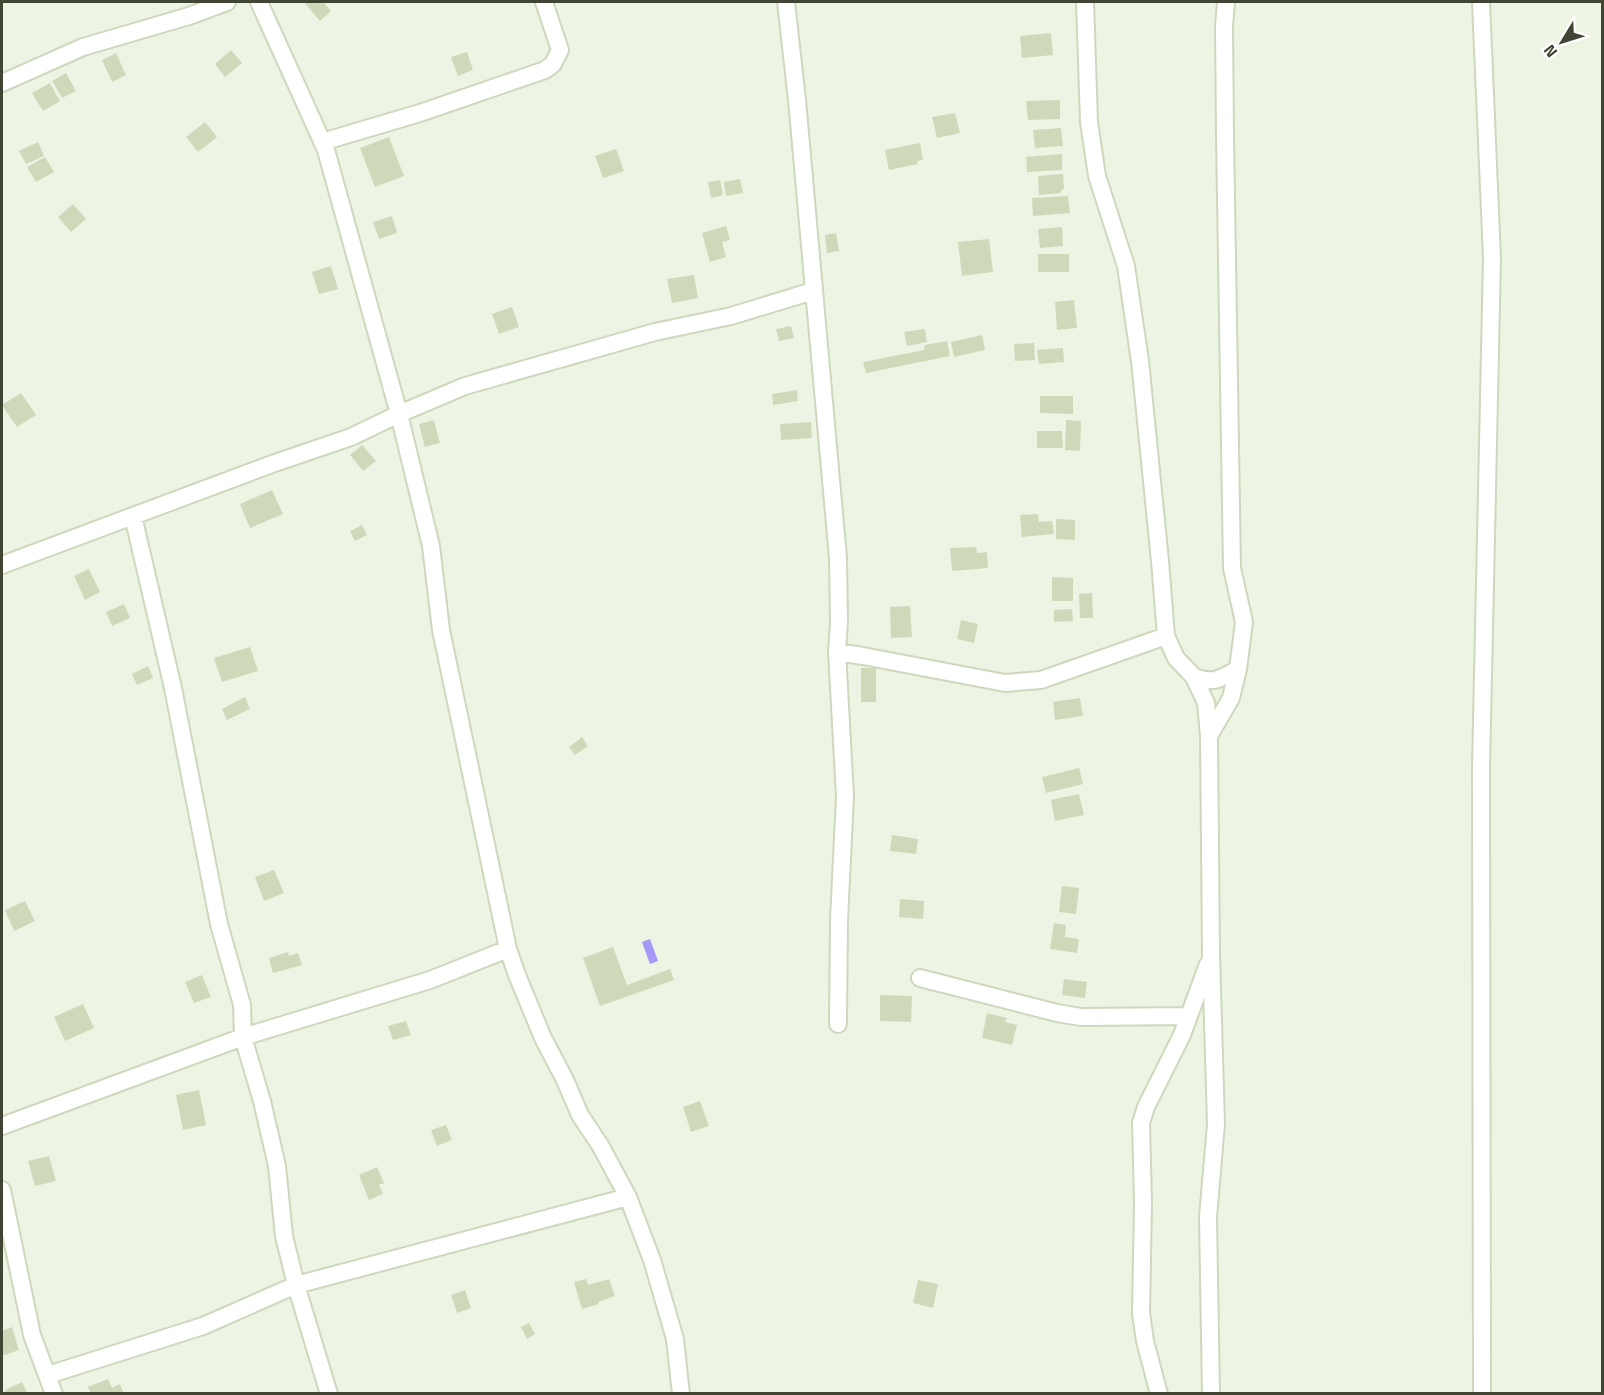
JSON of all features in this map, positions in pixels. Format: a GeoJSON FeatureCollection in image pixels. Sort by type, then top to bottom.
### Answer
{"type":"FeatureCollection","features":[{"type":"Feature","properties":{"kind":"street"},"geometry":{"type":"LineString","coordinates":[[2,83],[83,47],[189,16],[227,2]]}},
{"type":"Feature","properties":{"kind":"street"},"geometry":{"type":"LineString","coordinates":[[259,2],[326,150],[399,414],[431,546],[441,630],[508,949],[543,1038],[580,1115],[600,1145],[628,1197],[652,1260],[675,1339],[681,1394]]}},
{"type":"Feature","properties":{"kind":"street"},"geometry":{"type":"LineString","coordinates":[[322,142],[420,113],[545,70],[553,64],[560,50],[544,2]]}},
{"type":"Feature","properties":{"kind":"street"},"geometry":{"type":"LineString","coordinates":[[786,2],[797,100],[837,558],[837,652],[845,796],[839,920],[838,1024]]}},
{"type":"Feature","properties":{"kind":"street"},"geometry":{"type":"LineString","coordinates":[[1085,2],[1089,122],[1097,176],[1128,276],[1140,361],[1166,636],[1176,658],[1194,678],[1206,704],[1209,736],[1211,955],[1216,1124],[1208,1217],[1211,1394]]}},
{"type":"Feature","properties":{"kind":"street"},"geometry":{"type":"LineString","coordinates":[[1209,736],[1231,698],[1238,669],[1244,622],[1232,568],[1225,125],[1224,26],[1226,2]]}},
{"type":"Feature","properties":{"kind":"street"},"geometry":{"type":"LineString","coordinates":[[1481,2],[1492,258],[1481,768],[1482,1394]]}},
{"type":"Feature","properties":{"kind":"street"},"geometry":{"type":"LineString","coordinates":[[2,565],[272,464],[351,437],[465,386],[655,332],[731,316],[813,291]]}},
{"type":"Feature","properties":{"kind":"street"},"geometry":{"type":"LineString","coordinates":[[133,516],[173,688],[219,924],[242,1005],[243,1037],[262,1101],[277,1166],[284,1236],[296,1285],[329,1394]]}},
{"type":"Feature","properties":{"kind":"street"},"geometry":{"type":"LineString","coordinates":[[837,652],[1005,683],[1041,680],[1166,636]]}},
{"type":"Feature","properties":{"kind":"street"},"geometry":{"type":"LineString","coordinates":[[1194,678],[1206,681],[1222,679],[1238,669]]}},
{"type":"Feature","properties":{"kind":"street"},"geometry":{"type":"LineString","coordinates":[[2,1126],[243,1037],[430,980],[508,949]]}},
{"type":"Feature","properties":{"kind":"street"},"geometry":{"type":"LineString","coordinates":[[1159,1394],[1145,1341],[1141,1312],[1143,1203],[1141,1123],[1146,1107],[1182,1035],[1211,955]]}},
{"type":"Feature","properties":{"kind":"street"},"geometry":{"type":"LineString","coordinates":[[920,978],[1057,1014],[1082,1017],[1189,1016]]}},
{"type":"Feature","properties":{"kind":"street"},"geometry":{"type":"LineString","coordinates":[[2,1190],[32,1335],[54,1394]]}},
{"type":"Feature","properties":{"kind":"street"},"geometry":{"type":"LineString","coordinates":[[48,1376],[203,1326],[296,1285],[628,1197]]}},
{"type":"Feature","properties":{"kind":"shaded area"},"geometry":{"type":"Polygon","coordinates":[[[650,939],[658,961],[650,964],[642,942],[650,939]]]}},
{"type":"Feature","properties":{"kind":"building"},"geometry":{"type":"Polygon","coordinates":[[[304,2],[323,2],[331,11],[320,21],[304,2]]]}},
{"type":"Feature","properties":{"kind":"building"},"geometry":{"type":"Polygon","coordinates":[[[1051,33],[1053,55],[1022,58],[1020,36],[1051,33]]]}},
{"type":"Feature","properties":{"kind":"building"},"geometry":{"type":"Polygon","coordinates":[[[231,50],[242,63],[225,77],[215,64],[231,50]]]}},
{"type":"Feature","properties":{"kind":"building"},"geometry":{"type":"Polygon","coordinates":[[[467,52],[473,70],[458,76],[451,57],[467,52]]]}},
{"type":"Feature","properties":{"kind":"building"},"geometry":{"type":"Polygon","coordinates":[[[116,53],[126,75],[112,82],[102,60],[116,53]]]}},
{"type":"Feature","properties":{"kind":"building"},"geometry":{"type":"Polygon","coordinates":[[[66,73],[76,91],[62,98],[52,81],[66,73]]]}},
{"type":"Feature","properties":{"kind":"building"},"geometry":{"type":"Polygon","coordinates":[[[50,83],[60,101],[43,111],[32,93],[50,83]]]}},
{"type":"Feature","properties":{"kind":"building"},"geometry":{"type":"Polygon","coordinates":[[[1060,100],[1060,119],[1028,120],[1026,101],[1060,100]]]}},
{"type":"Feature","properties":{"kind":"building"},"geometry":{"type":"Polygon","coordinates":[[[955,113],[960,133],[937,138],[932,117],[955,113]]]}},
{"type":"Feature","properties":{"kind":"building"},"geometry":{"type":"Polygon","coordinates":[[[205,122],[217,137],[198,152],[186,137],[205,122]]]}},
{"type":"Feature","properties":{"kind":"building"},"geometry":{"type":"Polygon","coordinates":[[[1061,128],[1063,146],[1035,148],[1033,130],[1061,128]]]}},
{"type":"Feature","properties":{"kind":"building"},"geometry":{"type":"Polygon","coordinates":[[[389,137],[404,176],[375,187],[360,148],[389,137]]]}},
{"type":"Feature","properties":{"kind":"building"},"geometry":{"type":"Polygon","coordinates":[[[38,142],[44,156],[26,164],[19,151],[38,142]]]}},
{"type":"Feature","properties":{"kind":"building"},"geometry":{"type":"Polygon","coordinates":[[[920,143],[923,160],[917,161],[918,164],[889,170],[885,150],[920,143]]]}},
{"type":"Feature","properties":{"kind":"building"},"geometry":{"type":"Polygon","coordinates":[[[616,149],[624,171],[603,178],[595,156],[616,149]]]}},
{"type":"Feature","properties":{"kind":"building"},"geometry":{"type":"Polygon","coordinates":[[[1062,154],[1062,170],[1027,172],[1026,157],[1062,154]]]}},
{"type":"Feature","properties":{"kind":"building"},"geometry":{"type":"Polygon","coordinates":[[[45,157],[54,172],[36,182],[27,167],[45,157]]]}},
{"type":"Feature","properties":{"kind":"building"},"geometry":{"type":"Polygon","coordinates":[[[1063,174],[1064,189],[1061,193],[1039,195],[1038,176],[1063,174]]]}},
{"type":"Feature","properties":{"kind":"building"},"geometry":{"type":"Polygon","coordinates":[[[740,179],[743,193],[726,196],[724,182],[740,179]]]}},
{"type":"Feature","properties":{"kind":"building"},"geometry":{"type":"Polygon","coordinates":[[[720,180],[723,195],[711,198],[708,182],[720,180]]]}},
{"type":"Feature","properties":{"kind":"building"},"geometry":{"type":"Polygon","coordinates":[[[1068,196],[1070,213],[1033,216],[1032,198],[1068,196]]]}},
{"type":"Feature","properties":{"kind":"building"},"geometry":{"type":"Polygon","coordinates":[[[73,204],[86,219],[71,232],[58,217],[73,204]]]}},
{"type":"Feature","properties":{"kind":"building"},"geometry":{"type":"Polygon","coordinates":[[[392,216],[397,233],[379,239],[373,222],[392,216]]]}},
{"type":"Feature","properties":{"kind":"building"},"geometry":{"type":"Polygon","coordinates":[[[726,226],[730,240],[722,242],[726,257],[710,262],[702,233],[726,226]]]}},
{"type":"Feature","properties":{"kind":"building"},"geometry":{"type":"Polygon","coordinates":[[[1062,227],[1063,246],[1040,248],[1038,229],[1062,227]]]}},
{"type":"Feature","properties":{"kind":"building"},"geometry":{"type":"Polygon","coordinates":[[[836,233],[839,251],[827,253],[825,235],[836,233]]]}},
{"type":"Feature","properties":{"kind":"building"},"geometry":{"type":"Polygon","coordinates":[[[989,239],[993,272],[962,276],[958,242],[989,239]]]}},
{"type":"Feature","properties":{"kind":"building"},"geometry":{"type":"Polygon","coordinates":[[[1038,254],[1069,254],[1069,272],[1038,272],[1038,254]]]}},
{"type":"Feature","properties":{"kind":"building"},"geometry":{"type":"Polygon","coordinates":[[[331,266],[338,289],[319,294],[312,272],[331,266]]]}},
{"type":"Feature","properties":{"kind":"building"},"geometry":{"type":"Polygon","coordinates":[[[694,275],[698,298],[672,303],[667,279],[694,275]]]}},
{"type":"Feature","properties":{"kind":"building"},"geometry":{"type":"Polygon","coordinates":[[[1074,300],[1077,328],[1057,330],[1055,302],[1074,300]]]}},
{"type":"Feature","properties":{"kind":"building"},"geometry":{"type":"Polygon","coordinates":[[[512,307],[519,327],[499,334],[492,314],[512,307]]]}},
{"type":"Feature","properties":{"kind":"building"},"geometry":{"type":"Polygon","coordinates":[[[791,326],[794,338],[779,341],[776,329],[791,326]]]}},
{"type":"Feature","properties":{"kind":"building"},"geometry":{"type":"Polygon","coordinates":[[[925,329],[927,342],[907,346],[904,332],[925,329]]]}},
{"type":"Feature","properties":{"kind":"building"},"geometry":{"type":"Polygon","coordinates":[[[982,335],[985,350],[954,357],[951,342],[982,335]]]}},
{"type":"Feature","properties":{"kind":"building"},"geometry":{"type":"Polygon","coordinates":[[[947,341],[950,356],[866,373],[863,362],[924,350],[925,345],[947,341]]]}},
{"type":"Feature","properties":{"kind":"building"},"geometry":{"type":"Polygon","coordinates":[[[1034,343],[1035,360],[1015,361],[1014,344],[1034,343]]]}},
{"type":"Feature","properties":{"kind":"building"},"geometry":{"type":"Polygon","coordinates":[[[1063,348],[1064,362],[1039,364],[1037,350],[1063,348]]]}},
{"type":"Feature","properties":{"kind":"building"},"geometry":{"type":"Polygon","coordinates":[[[797,390],[798,401],[773,405],[772,394],[797,390]]]}},
{"type":"Feature","properties":{"kind":"building"},"geometry":{"type":"Polygon","coordinates":[[[21,393],[36,415],[17,427],[2,405],[21,393]]]}},
{"type":"Feature","properties":{"kind":"building"},"geometry":{"type":"Polygon","coordinates":[[[1040,396],[1073,396],[1073,414],[1040,413],[1040,396]]]}},
{"type":"Feature","properties":{"kind":"building"},"geometry":{"type":"Polygon","coordinates":[[[434,420],[440,443],[425,447],[419,424],[434,420]]]}},
{"type":"Feature","properties":{"kind":"building"},"geometry":{"type":"Polygon","coordinates":[[[1066,420],[1081,421],[1080,451],[1065,450],[1066,420]]]}},
{"type":"Feature","properties":{"kind":"building"},"geometry":{"type":"Polygon","coordinates":[[[811,422],[812,438],[781,440],[780,424],[811,422]]]}},
{"type":"Feature","properties":{"kind":"building"},"geometry":{"type":"Polygon","coordinates":[[[1037,431],[1062,431],[1063,448],[1037,448],[1037,431]]]}},
{"type":"Feature","properties":{"kind":"building"},"geometry":{"type":"Polygon","coordinates":[[[362,445],[376,461],[363,471],[350,455],[362,445]]]}},
{"type":"Feature","properties":{"kind":"building"},"geometry":{"type":"Polygon","coordinates":[[[272,490],[283,514],[250,528],[240,504],[272,490]]]}},
{"type":"Feature","properties":{"kind":"building"},"geometry":{"type":"Polygon","coordinates":[[[1038,514],[1039,522],[1052,521],[1054,534],[1022,537],[1020,515],[1038,514]]]}},
{"type":"Feature","properties":{"kind":"building"},"geometry":{"type":"Polygon","coordinates":[[[1056,519],[1075,520],[1075,540],[1056,539],[1056,519]]]}},
{"type":"Feature","properties":{"kind":"building"},"geometry":{"type":"Polygon","coordinates":[[[362,525],[367,535],[355,541],[350,531],[362,525]]]}},
{"type":"Feature","properties":{"kind":"building"},"geometry":{"type":"Polygon","coordinates":[[[976,547],[977,553],[987,552],[988,568],[952,571],[950,548],[976,547]]]}},
{"type":"Feature","properties":{"kind":"building"},"geometry":{"type":"Polygon","coordinates":[[[89,569],[100,592],[85,600],[74,576],[89,569]]]}},
{"type":"Feature","properties":{"kind":"building"},"geometry":{"type":"Polygon","coordinates":[[[1052,577],[1073,578],[1073,601],[1052,601],[1052,577]]]}},
{"type":"Feature","properties":{"kind":"building"},"geometry":{"type":"Polygon","coordinates":[[[1092,593],[1093,618],[1080,618],[1079,594],[1092,593]]]}},
{"type":"Feature","properties":{"kind":"building"},"geometry":{"type":"Polygon","coordinates":[[[124,604],[130,618],[112,626],[106,612],[124,604]]]}},
{"type":"Feature","properties":{"kind":"building"},"geometry":{"type":"Polygon","coordinates":[[[910,606],[912,637],[891,638],[890,607],[910,606]]]}},
{"type":"Feature","properties":{"kind":"building"},"geometry":{"type":"Polygon","coordinates":[[[1072,609],[1073,621],[1054,622],[1054,610],[1072,609]]]}},
{"type":"Feature","properties":{"kind":"building"},"geometry":{"type":"Polygon","coordinates":[[[961,620],[978,624],[974,643],[957,639],[961,620]]]}},
{"type":"Feature","properties":{"kind":"building"},"geometry":{"type":"Polygon","coordinates":[[[250,647],[258,671],[222,682],[214,658],[250,647]]]}},
{"type":"Feature","properties":{"kind":"building"},"geometry":{"type":"Polygon","coordinates":[[[148,666],[153,678],[137,685],[132,674],[148,666]]]}},
{"type":"Feature","properties":{"kind":"building"},"geometry":{"type":"Polygon","coordinates":[[[861,668],[876,668],[876,702],[861,702],[861,668]]]}},
{"type":"Feature","properties":{"kind":"building"},"geometry":{"type":"Polygon","coordinates":[[[245,697],[250,709],[227,720],[222,709],[245,697]]]}},
{"type":"Feature","properties":{"kind":"building"},"geometry":{"type":"Polygon","coordinates":[[[1080,698],[1083,716],[1055,720],[1053,702],[1080,698]]]}},
{"type":"Feature","properties":{"kind":"building"},"geometry":{"type":"Polygon","coordinates":[[[582,737],[588,746],[575,755],[569,747],[582,737]]]}},
{"type":"Feature","properties":{"kind":"building"},"geometry":{"type":"Polygon","coordinates":[[[1079,768],[1083,784],[1046,793],[1042,777],[1079,768]]]}},
{"type":"Feature","properties":{"kind":"building"},"geometry":{"type":"Polygon","coordinates":[[[1079,794],[1084,815],[1055,821],[1051,800],[1079,794]]]}},
{"type":"Feature","properties":{"kind":"building"},"geometry":{"type":"Polygon","coordinates":[[[892,835],[918,839],[916,854],[890,851],[892,835]]]}},
{"type":"Feature","properties":{"kind":"building"},"geometry":{"type":"Polygon","coordinates":[[[274,870],[284,893],[264,901],[255,877],[274,870]]]}},
{"type":"Feature","properties":{"kind":"building"},"geometry":{"type":"Polygon","coordinates":[[[1062,886],[1079,888],[1076,914],[1059,912],[1062,886]]]}},
{"type":"Feature","properties":{"kind":"building"},"geometry":{"type":"Polygon","coordinates":[[[900,899],[924,901],[923,919],[899,917],[900,899]]]}},
{"type":"Feature","properties":{"kind":"building"},"geometry":{"type":"Polygon","coordinates":[[[25,901],[35,921],[14,931],[5,910],[25,901]]]}},
{"type":"Feature","properties":{"kind":"building"},"geometry":{"type":"Polygon","coordinates":[[[1054,923],[1066,925],[1065,937],[1079,939],[1077,953],[1050,949],[1054,923]]]}},
{"type":"Feature","properties":{"kind":"building"},"geometry":{"type":"Polygon","coordinates":[[[613,947],[627,985],[670,969],[674,980],[600,1006],[583,958],[613,947]]]}},
{"type":"Feature","properties":{"kind":"building"},"geometry":{"type":"Polygon","coordinates":[[[288,952],[289,956],[298,953],[302,965],[273,973],[269,958],[288,952]]]}},
{"type":"Feature","properties":{"kind":"building"},"geometry":{"type":"Polygon","coordinates":[[[202,975],[211,997],[194,1003],[185,982],[202,975]]]}},
{"type":"Feature","properties":{"kind":"building"},"geometry":{"type":"Polygon","coordinates":[[[1064,979],[1087,982],[1085,998],[1062,995],[1064,979]]]}},
{"type":"Feature","properties":{"kind":"building"},"geometry":{"type":"Polygon","coordinates":[[[880,995],[912,996],[911,1022],[880,1021],[880,995]]]}},
{"type":"Feature","properties":{"kind":"building"},"geometry":{"type":"Polygon","coordinates":[[[83,1004],[94,1028],[65,1041],[54,1017],[83,1004]]]}},
{"type":"Feature","properties":{"kind":"building"},"geometry":{"type":"Polygon","coordinates":[[[987,1013],[1007,1018],[1005,1022],[1017,1025],[1012,1045],[982,1038],[987,1013]]]}},
{"type":"Feature","properties":{"kind":"building"},"geometry":{"type":"Polygon","coordinates":[[[406,1021],[411,1035],[393,1040],[388,1026],[406,1021]]]}},
{"type":"Feature","properties":{"kind":"building"},"geometry":{"type":"Polygon","coordinates":[[[199,1090],[206,1125],[183,1130],[176,1095],[199,1090]]]}},
{"type":"Feature","properties":{"kind":"building"},"geometry":{"type":"Polygon","coordinates":[[[700,1101],[709,1126],[691,1132],[683,1107],[700,1101]]]}},
{"type":"Feature","properties":{"kind":"building"},"geometry":{"type":"Polygon","coordinates":[[[446,1125],[452,1140],[437,1146],[431,1130],[446,1125]]]}},
{"type":"Feature","properties":{"kind":"building"},"geometry":{"type":"Polygon","coordinates":[[[49,1156],[56,1181],[35,1186],[28,1161],[49,1156]]]}},
{"type":"Feature","properties":{"kind":"building"},"geometry":{"type":"Polygon","coordinates":[[[377,1167],[384,1183],[379,1185],[383,1194],[369,1200],[359,1175],[377,1167]]]}},
{"type":"Feature","properties":{"kind":"building"},"geometry":{"type":"Polygon","coordinates":[[[586,1279],[588,1285],[609,1279],[615,1296],[582,1309],[574,1282],[586,1279]]]}},
{"type":"Feature","properties":{"kind":"building"},"geometry":{"type":"Polygon","coordinates":[[[918,1280],[938,1284],[933,1308],[913,1303],[918,1280]]]}},
{"type":"Feature","properties":{"kind":"building"},"geometry":{"type":"Polygon","coordinates":[[[465,1290],[471,1308],[457,1313],[451,1295],[465,1290]]]}},
{"type":"Feature","properties":{"kind":"building"},"geometry":{"type":"Polygon","coordinates":[[[529,1323],[535,1334],[527,1339],[521,1327],[529,1323]]]}},
{"type":"Feature","properties":{"kind":"building"},"geometry":{"type":"Polygon","coordinates":[[[12,1327],[19,1350],[2,1356],[2,1331],[12,1327]]]}},
{"type":"Feature","properties":{"kind":"building"},"geometry":{"type":"Polygon","coordinates":[[[108,1379],[112,1388],[120,1384],[124,1394],[91,1394],[88,1387],[108,1379]]]}},
{"type":"Feature","properties":{"kind":"building"},"geometry":{"type":"Polygon","coordinates":[[[22,1382],[28,1394],[7,1394],[5,1390],[22,1382]]]}}]}
